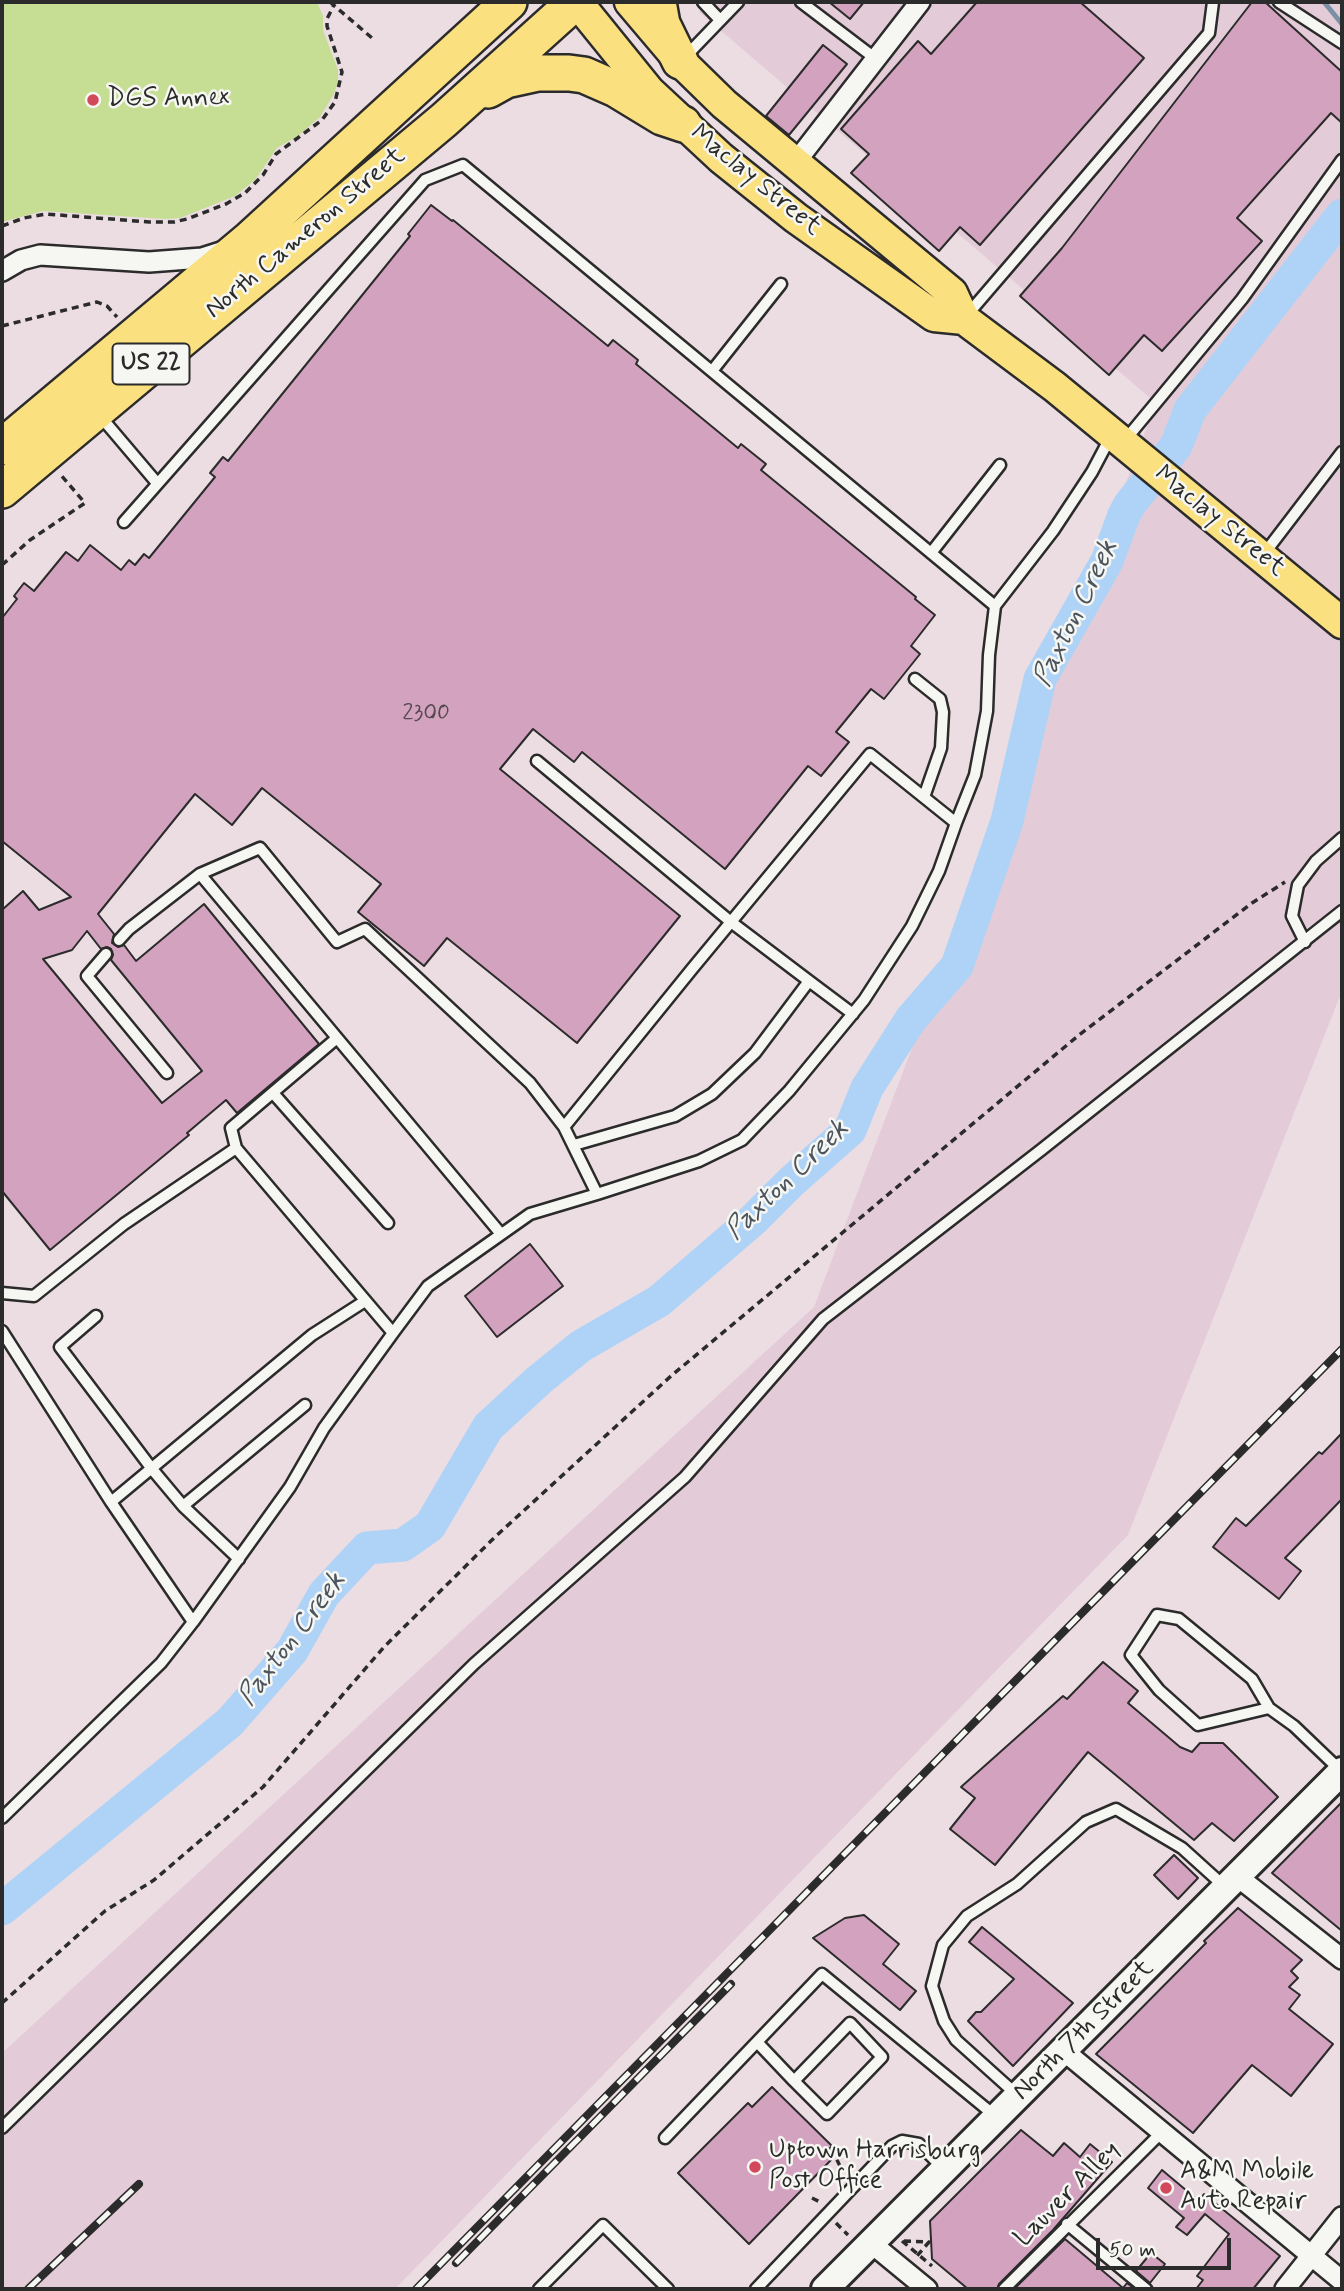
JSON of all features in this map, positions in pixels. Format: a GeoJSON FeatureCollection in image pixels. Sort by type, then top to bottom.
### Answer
{"type":"FeatureCollection","features":[{"type":"Feature","properties":{"kind":"highway","name":"North Cameron Street"},"geometry":{"type":"LineString","coordinates":[[2,490],[472,96],[576,2]]}},
{"type":"Feature","properties":{"kind":"highway"},"geometry":{"type":"LineString","coordinates":[[658,2],[662,24],[680,61]]}},
{"type":"Feature","properties":{"kind":"highway","name":"North Cameron Street"},"geometry":{"type":"LineString","coordinates":[[2,447],[250,239],[497,9]]}},
{"type":"Feature","properties":{"kind":"highway"},"geometry":{"type":"LineString","coordinates":[[472,96],[521,75],[569,73],[601,81],[662,117],[683,124]]}},
{"type":"Feature","properties":{"kind":"main road","name":"Maclay Street"},"geometry":{"type":"LineString","coordinates":[[576,2],[630,69],[683,124],[763,192],[934,316],[964,319]]}},
{"type":"Feature","properties":{"kind":"main road","name":"Maclay Street"},"geometry":{"type":"LineString","coordinates":[[630,2],[680,61],[724,104],[952,293],[964,319],[1055,387],[1342,623]]}},
{"type":"Feature","properties":{"kind":"main road","name":"North 7th Street"},"geometry":{"type":"LineString","coordinates":[[825,2289],[861,2241],[945,2170],[1342,1771]]}},
{"type":"Feature","properties":{"kind":"street"},"geometry":{"type":"LineString","coordinates":[[795,163],[920,2]]}},
{"type":"Feature","properties":{"kind":"street"},"geometry":{"type":"LineString","coordinates":[[2,271],[21,260],[40,255],[149,262],[202,258],[216,255],[250,239]]}},
{"type":"Feature","properties":{"kind":"street"},"geometry":{"type":"LineString","coordinates":[[1233,1883],[1342,1959]]}},
{"type":"Feature","properties":{"kind":"street"},"geometry":{"type":"LineString","coordinates":[[1064,2051],[1342,2281]]}},
{"type":"Feature","properties":{"kind":"street"},"geometry":{"type":"LineString","coordinates":[[1285,2289],[1342,2217]]}},
{"type":"Feature","properties":{"kind":"street"},"geometry":{"type":"LineString","coordinates":[[861,2241],[927,2289]]}},
{"type":"Feature","properties":{"kind":"lane"},"geometry":{"type":"LineString","coordinates":[[703,2],[720,20]]}},
{"type":"Feature","properties":{"kind":"lane"},"geometry":{"type":"LineString","coordinates":[[680,61],[738,2]]}},
{"type":"Feature","properties":{"kind":"lane"},"geometry":{"type":"LineString","coordinates":[[801,2],[876,59]]}},
{"type":"Feature","properties":{"kind":"lane"},"geometry":{"type":"LineString","coordinates":[[964,319],[1209,33],[1214,2]]}},
{"type":"Feature","properties":{"kind":"lane"},"geometry":{"type":"LineString","coordinates":[[1279,2],[1342,43]]}},
{"type":"Feature","properties":{"kind":"lane"},"geometry":{"type":"LineString","coordinates":[[2,1818],[161,1663],[239,1559],[296,1478],[324,1428],[428,1286],[530,1214],[699,1161],[743,1140],[789,1091],[853,1014],[912,926],[939,871],[975,775],[987,711],[995,606],[1053,531],[1093,472],[1127,447],[1242,299],[1342,160]]}},
{"type":"Feature","properties":{"kind":"lane"},"geometry":{"type":"LineString","coordinates":[[124,523],[425,180],[463,165],[995,606]]}},
{"type":"Feature","properties":{"kind":"lane"},"geometry":{"type":"LineString","coordinates":[[712,371],[781,284]]}},
{"type":"Feature","properties":{"kind":"lane"},"geometry":{"type":"LineString","coordinates":[[96,411],[157,483]]}},
{"type":"Feature","properties":{"kind":"lane"},"geometry":{"type":"LineString","coordinates":[[1262,557],[1342,452]]}},
{"type":"Feature","properties":{"kind":"lane"},"geometry":{"type":"LineString","coordinates":[[931,553],[1000,465]]}},
{"type":"Feature","properties":{"kind":"lane"},"geometry":{"type":"LineString","coordinates":[[915,679],[940,699],[943,712],[941,748],[924,797]]}},
{"type":"Feature","properties":{"kind":"lane"},"geometry":{"type":"LineString","coordinates":[[564,1127],[870,754],[956,823]]}},
{"type":"Feature","properties":{"kind":"lane"},"geometry":{"type":"LineString","coordinates":[[537,761],[731,922],[853,1014]]}},
{"type":"Feature","properties":{"kind":"lane"},"geometry":{"type":"LineString","coordinates":[[1305,942],[1292,916],[1298,885],[1316,861],[1342,838]]}},
{"type":"Feature","properties":{"kind":"lane"},"geometry":{"type":"LineString","coordinates":[[119,940],[129,929],[200,874],[260,848],[337,942],[365,929],[530,1083],[564,1127],[597,1194]]}},
{"type":"Feature","properties":{"kind":"lane"},"geometry":{"type":"LineString","coordinates":[[200,874],[501,1234]]}},
{"type":"Feature","properties":{"kind":"lane"},"geometry":{"type":"LineString","coordinates":[[2,2128],[474,1664],[685,1477],[823,1320],[1342,911]]}},
{"type":"Feature","properties":{"kind":"lane"},"geometry":{"type":"LineString","coordinates":[[106,954],[87,976],[167,1073]]}},
{"type":"Feature","properties":{"kind":"lane"},"geometry":{"type":"LineString","coordinates":[[573,1145],[674,1116],[712,1094],[755,1053],[809,981]]}},
{"type":"Feature","properties":{"kind":"lane"},"geometry":{"type":"LineString","coordinates":[[337,1038],[231,1128],[236,1148],[393,1334]]}},
{"type":"Feature","properties":{"kind":"lane"},"geometry":{"type":"LineString","coordinates":[[273,1093],[388,1223]]}},
{"type":"Feature","properties":{"kind":"lane"},"geometry":{"type":"LineString","coordinates":[[2,1293],[34,1296],[124,1224],[236,1148]]}},
{"type":"Feature","properties":{"kind":"lane"},"geometry":{"type":"LineString","coordinates":[[111,1502],[312,1335],[365,1301]]}},
{"type":"Feature","properties":{"kind":"lane"},"geometry":{"type":"LineString","coordinates":[[96,1316],[60,1347],[183,1506],[239,1559]]}},
{"type":"Feature","properties":{"kind":"lane"},"geometry":{"type":"LineString","coordinates":[[2,1331],[111,1502],[193,1622]]}},
{"type":"Feature","properties":{"kind":"lane"},"geometry":{"type":"LineString","coordinates":[[183,1506],[304,1405]]}},
{"type":"Feature","properties":{"kind":"lane"},"geometry":{"type":"LineString","coordinates":[[1269,1708],[1198,1725],[1158,1690],[1132,1655],[1157,1615],[1179,1619],[1252,1679],[1269,1708],[1294,1726],[1342,1771]]}},
{"type":"Feature","properties":{"kind":"lane"},"geometry":{"type":"LineString","coordinates":[[1019,2096],[956,2040],[944,2021],[932,1986],[943,1945],[967,1916],[1017,1885],[1086,1822],[1116,1810],[1182,1848],[1233,1883]]}},
{"type":"Feature","properties":{"kind":"lane"},"geometry":{"type":"LineString","coordinates":[[666,2138],[822,1974],[998,2117]]}},
{"type":"Feature","properties":{"kind":"lane"},"geometry":{"type":"LineString","coordinates":[[757,2042],[794,2081],[827,2114],[882,2057],[850,2023],[794,2081]]}},
{"type":"Feature","properties":{"kind":"lane","name":"Lauver Alley"},"geometry":{"type":"LineString","coordinates":[[1004,2289],[1162,2132]]}},
{"type":"Feature","properties":{"kind":"lane"},"geometry":{"type":"LineString","coordinates":[[756,2289],[892,2146],[902,2141],[919,2144],[945,2170]]}},
{"type":"Feature","properties":{"kind":"lane"},"geometry":{"type":"LineString","coordinates":[[1067,2224],[1146,2289]]}},
{"type":"Feature","properties":{"kind":"lane"},"geometry":{"type":"LineString","coordinates":[[540,2289],[603,2225],[668,2289]]}},
{"type":"Feature","properties":{"kind":"path"},"geometry":{"type":"LineString","coordinates":[[2,226],[46,214],[174,222],[226,204],[245,193],[263,175],[276,154],[322,120],[335,102],[342,72],[327,26],[332,3],[372,38]]}},
{"type":"Feature","properties":{"kind":"path"},"geometry":{"type":"LineString","coordinates":[[2,326],[97,302],[107,306],[120,320]]}},
{"type":"Feature","properties":{"kind":"path"},"geometry":{"type":"LineString","coordinates":[[2,565],[30,540],[85,503],[52,464]]}},
{"type":"Feature","properties":{"kind":"path"},"geometry":{"type":"LineString","coordinates":[[2,2003],[105,1912],[155,1880],[263,1787],[384,1647],[495,1537],[671,1376],[1079,1035],[1252,903],[1316,861]]}},
{"type":"Feature","properties":{"kind":"path"},"geometry":{"type":"LineString","coordinates":[[839,2165],[832,2150],[849,2156]]}},
{"type":"Feature","properties":{"kind":"path"},"geometry":{"type":"LineString","coordinates":[[841,2228],[861,2241]]}},
{"type":"Feature","properties":{"kind":"path"},"geometry":{"type":"LineString","coordinates":[[913,2260],[918,2254],[929,2242],[902,2241],[910,2248],[918,2254],[932,2266]]}},
{"type":"Feature","properties":{"kind":"shaded area"},"geometry":{"type":"Polygon","coordinates":[[[708,2],[1342,2],[1342,991],[1128,1535],[395,2289],[2,2289],[2,2053],[814,1307],[1156,403],[699,12],[708,2]]]}},
{"type":"Feature","properties":{"kind":"green space"},"geometry":{"type":"Polygon","coordinates":[[[2,2],[317,2],[323,16],[323,30],[338,70],[338,81],[334,94],[320,117],[298,136],[277,148],[255,180],[235,196],[180,218],[43,211],[2,222],[2,2]]]}},
{"type":"Feature","properties":{"kind":"building"},"geometry":{"type":"Polygon","coordinates":[[[829,2],[864,2],[850,19],[829,2]]]}},
{"type":"Feature","properties":{"kind":"building"},"geometry":{"type":"Polygon","coordinates":[[[977,2],[1080,2],[1144,58],[980,245],[960,227],[939,251],[851,173],[869,154],[841,129],[918,41],[931,54],[977,2]]]}},
{"type":"Feature","properties":{"kind":"building"},"geometry":{"type":"Polygon","coordinates":[[[1252,2],[1265,2],[1342,72],[1342,123],[1331,113],[1237,218],[1262,241],[1162,351],[1144,335],[1109,375],[1020,296],[1062,248],[1252,2]]]}},
{"type":"Feature","properties":{"kind":"building"},"geometry":{"type":"Polygon","coordinates":[[[823,45],[847,64],[789,135],[766,116],[823,45]]]}},
{"type":"Feature","properties":{"kind":"building"},"geometry":{"type":"Polygon","coordinates":[[[431,205],[453,220],[608,346],[613,340],[638,360],[636,364],[738,448],[741,444],[766,464],[761,470],[935,615],[911,646],[920,654],[884,699],[871,689],[836,732],[849,742],[821,776],[808,766],[725,869],[582,752],[574,762],[533,729],[500,769],[680,916],[577,1043],[447,938],[424,966],[358,912],[381,884],[262,788],[232,825],[195,794],[98,914],[114,934],[112,943],[118,947],[124,945],[136,961],[204,904],[319,1044],[237,1113],[226,1100],[187,1133],[189,1135],[50,1250],[2,1191],[2,910],[23,891],[39,910],[71,897],[2,841],[2,618],[17,599],[14,596],[24,583],[34,591],[66,552],[78,561],[90,545],[121,570],[129,560],[135,565],[144,554],[149,558],[215,477],[210,473],[223,457],[228,461],[410,236],[408,234],[431,205]],[[87,931],[72,950],[43,959],[162,1103],[202,1071],[111,960],[111,949],[101,949],[87,931]]]}},
{"type":"Feature","properties":{"kind":"building"},"geometry":{"type":"Polygon","coordinates":[[[530,1244],[563,1286],[497,1337],[465,1296],[530,1244]]]}},
{"type":"Feature","properties":{"kind":"building"},"geometry":{"type":"Polygon","coordinates":[[[1342,1433],[1342,1499],[1285,1558],[1301,1571],[1279,1599],[1213,1547],[1236,1518],[1246,1526],[1319,1452],[1322,1454],[1342,1433]]]}},
{"type":"Feature","properties":{"kind":"building"},"geometry":{"type":"Polygon","coordinates":[[[1103,1662],[1138,1691],[1128,1703],[1180,1747],[1192,1752],[1200,1743],[1223,1743],[1278,1797],[1234,1841],[1212,1823],[1194,1840],[1088,1752],[995,1865],[950,1829],[975,1798],[961,1787],[1063,1696],[1067,1699],[1103,1662]]]}},
{"type":"Feature","properties":{"kind":"building"},"geometry":{"type":"Polygon","coordinates":[[[1342,1802],[1342,1931],[1272,1873],[1342,1802]]]}},
{"type":"Feature","properties":{"kind":"building"},"geometry":{"type":"Polygon","coordinates":[[[1174,1855],[1198,1878],[1178,1899],[1154,1875],[1174,1855]]]}},
{"type":"Feature","properties":{"kind":"building"},"geometry":{"type":"Polygon","coordinates":[[[1238,1908],[1302,1960],[1291,1971],[1298,1978],[1289,1987],[1300,1995],[1289,2009],[1333,2044],[1291,2096],[1252,2065],[1193,2133],[1096,2054],[1238,1908]]]}},
{"type":"Feature","properties":{"kind":"building"},"geometry":{"type":"Polygon","coordinates":[[[864,1915],[899,1944],[883,1964],[916,1991],[900,2010],[813,1938],[845,1918],[864,1915]]]}},
{"type":"Feature","properties":{"kind":"building"},"geometry":{"type":"Polygon","coordinates":[[[982,1927],[1073,2003],[1013,2066],[968,2021],[976,2012],[981,2012],[1014,1979],[969,1942],[982,1927]]]}},
{"type":"Feature","properties":{"kind":"building","name":"Uptown Harrisburg Post Office"},"geometry":{"type":"Polygon","coordinates":[[[772,2087],[832,2146],[825,2153],[831,2160],[749,2244],[678,2173],[748,2103],[752,2107],[772,2087]]]}},
{"type":"Feature","properties":{"kind":"building"},"geometry":{"type":"Polygon","coordinates":[[[1021,2130],[1053,2156],[1064,2143],[1080,2157],[1090,2144],[1112,2162],[997,2289],[968,2289],[932,2259],[930,2221],[1021,2130]]]}},
{"type":"Feature","properties":{"kind":"building"},"geometry":{"type":"Polygon","coordinates":[[[1162,2170],[1199,2201],[1204,2194],[1280,2256],[1253,2289],[1196,2289],[1203,2280],[1197,2276],[1229,2234],[1205,2214],[1187,2235],[1176,2227],[1184,2218],[1148,2188],[1162,2170]]]}},
{"type":"Feature","properties":{"kind":"building"},"geometry":{"type":"Polygon","coordinates":[[[1065,2239],[1123,2288],[1127,2283],[1135,2289],[1014,2289],[1065,2239]]]}},
{"type":"Feature","properties":{"kind":"building"},"geometry":{"type":"Polygon","coordinates":[[[1151,2253],[1165,2264],[1150,2283],[1136,2271],[1151,2253]]]}},
{"type":"Feature","properties":{"kind":"waterway"},"geometry":{"type":"LineString","coordinates":[[1324,2],[1342,24]]}},
{"type":"Feature","properties":{"kind":"waterway","name":"Paxton Creek"},"geometry":{"type":"LineString","coordinates":[[2,1909],[230,1722],[292,1651],[324,1594],[367,1548],[403,1545],[430,1526],[488,1427],[539,1380],[581,1346],[659,1301],[753,1220],[850,1130],[867,1088],[911,1019],[957,966],[1007,821],[1040,679],[1107,561],[1124,515],[1176,446],[1190,410],[1342,215]]}},
{"type":"Feature","properties":{"kind":"railway"},"geometry":{"type":"LineString","coordinates":[[416,2289],[1342,1349]]}},
{"type":"Feature","properties":{"kind":"railway"},"geometry":{"type":"LineString","coordinates":[[456,2263],[731,1984]]}},
{"type":"Feature","properties":{"kind":"railway"},"geometry":{"type":"LineString","coordinates":[[28,2289],[139,2184]]}},
{"type":"Feature","properties":{"kind":"place","name":"DGS Annex"},"geometry":{"type":"Point","coordinates":[93,100]}},
{"type":"Feature","properties":{"kind":"place","name":"Uptown Harrisburg Post Office"},"geometry":{"type":"Point","coordinates":[755,2167]}},
{"type":"Feature","properties":{"kind":"place","name":"A&M Mobile Auto Repair"},"geometry":{"type":"Point","coordinates":[1166,2188]}}]}
